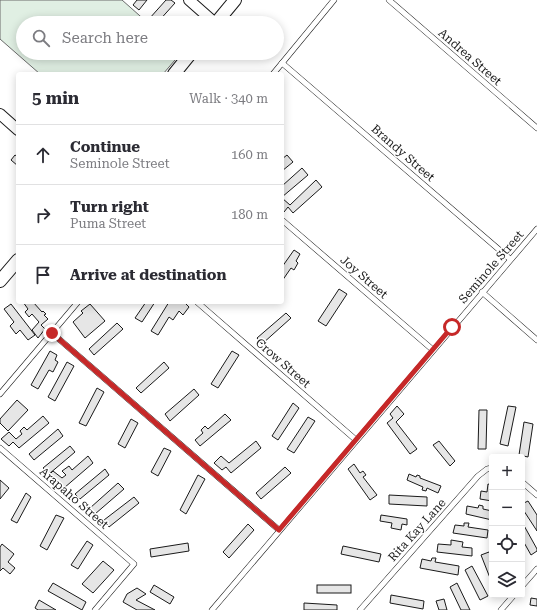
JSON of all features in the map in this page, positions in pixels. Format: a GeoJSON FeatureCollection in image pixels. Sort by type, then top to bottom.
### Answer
{"type":"FeatureCollection","features":[{"type":"Feature","properties":{"kind":"street"},"geometry":{"type":"LineString","coordinates":[[189,0],[207,16]]}},
{"type":"Feature","properties":{"kind":"street"},"geometry":{"type":"LineString","coordinates":[[221,16],[235,0]]}},
{"type":"Feature","properties":{"kind":"street"},"geometry":{"type":"LineString","coordinates":[[176,72],[185,60]]}},
{"type":"Feature","properties":{"kind":"street"},"geometry":{"type":"LineString","coordinates":[[0,114],[16,128]]}},
{"type":"Feature","properties":{"kind":"street"},"geometry":{"type":"LineString","coordinates":[[0,281],[16,262]]}},
{"type":"Feature","properties":{"kind":"lane"},"geometry":{"type":"LineString","coordinates":[[275,72],[334,0]]}},
{"type":"Feature","properties":{"kind":"lane","name":"Andrea Street"},"geometry":{"type":"LineString","coordinates":[[390,0],[537,128]]}},
{"type":"Feature","properties":{"kind":"lane","name":"Brandy Street"},"geometry":{"type":"LineString","coordinates":[[282,63],[510,259]]}},
{"type":"Feature","properties":{"kind":"lane","name":"Joy Street"},"geometry":{"type":"LineString","coordinates":[[284,222],[433,350]]}},
{"type":"Feature","properties":{"kind":"lane","name":"Seminole Street"},"geometry":{"type":"LineString","coordinates":[[212,610],[537,229]]}},
{"type":"Feature","properties":{"kind":"lane"},"geometry":{"type":"LineString","coordinates":[[482,292],[537,340]]}},
{"type":"Feature","properties":{"kind":"lane"},"geometry":{"type":"LineString","coordinates":[[0,394],[76,304]]}},
{"type":"Feature","properties":{"kind":"lane","name":"Crow Street"},"geometry":{"type":"LineString","coordinates":[[200,304],[356,440]]}},
{"type":"Feature","properties":{"kind":"lane"},"geometry":{"type":"LineString","coordinates":[[52,333],[279,530]]}},
{"type":"Feature","properties":{"kind":"lane","name":"Arapaho Street"},"geometry":{"type":"LineString","coordinates":[[0,448],[134,564],[95,610]]}},
{"type":"Feature","properties":{"kind":"lane","name":"Rita Kay Lane"},"geometry":{"type":"LineString","coordinates":[[360,610],[478,476],[489,469]]}},
{"type":"Feature","properties":{"kind":"lane"},"geometry":{"type":"LineString","coordinates":[[525,485],[537,495]]}},
{"type":"Feature","properties":{"kind":"lane"},"geometry":{"type":"LineString","coordinates":[[525,583],[537,569]]}},
{"type":"Feature","properties":{"kind":"lane"},"geometry":{"type":"LineString","coordinates":[[501,610],[511,598]]}},
{"type":"Feature","properties":{"kind":"green space"},"geometry":{"type":"Polygon","coordinates":[[[0,0],[122,0],[140,16],[16,16],[16,53],[0,39],[0,0]]]}},
{"type":"Feature","properties":{"kind":"green space"},"geometry":{"type":"Polygon","coordinates":[[[24,60],[175,60],[165,72],[38,72],[24,60]]]}},
{"type":"Feature","properties":{"kind":"building"},"geometry":{"type":"Polygon","coordinates":[[[137,0],[147,0],[139,10],[133,5],[137,0]]]}},
{"type":"Feature","properties":{"kind":"building"},"geometry":{"type":"Polygon","coordinates":[[[166,0],[171,0],[175,3],[163,16],[152,16],[166,0]]]}},
{"type":"Feature","properties":{"kind":"building"},"geometry":{"type":"Polygon","coordinates":[[[15,155],[16,156],[16,164],[11,160],[15,155]]]}},
{"type":"Feature","properties":{"kind":"building"},"geometry":{"type":"Polygon","coordinates":[[[287,155],[293,162],[284,169],[284,157],[287,155]]]}},
{"type":"Feature","properties":{"kind":"building"},"geometry":{"type":"Polygon","coordinates":[[[302,168],[308,175],[284,195],[284,184],[302,168]]]}},
{"type":"Feature","properties":{"kind":"building"},"geometry":{"type":"Polygon","coordinates":[[[316,180],[322,187],[293,213],[288,207],[284,212],[284,200],[290,205],[316,180]]]}},
{"type":"Feature","properties":{"kind":"building"},"geometry":{"type":"Polygon","coordinates":[[[294,250],[300,254],[296,261],[298,263],[294,270],[291,268],[284,278],[284,264],[294,250]]]}},
{"type":"Feature","properties":{"kind":"building"},"geometry":{"type":"Polygon","coordinates":[[[339,289],[347,294],[326,326],[318,321],[339,289]]]}},
{"type":"Feature","properties":{"kind":"building"},"geometry":{"type":"Polygon","coordinates":[[[11,304],[35,335],[28,340],[20,330],[16,334],[10,326],[14,322],[4,309],[11,304]]]}},
{"type":"Feature","properties":{"kind":"building"},"geometry":{"type":"Polygon","coordinates":[[[24,304],[35,304],[46,314],[44,315],[48,319],[41,325],[45,329],[38,338],[32,330],[39,322],[32,314],[29,317],[25,312],[28,309],[24,304]]]}},
{"type":"Feature","properties":{"kind":"building"},"geometry":{"type":"Polygon","coordinates":[[[90,304],[105,321],[85,338],[73,322],[83,313],[81,311],[90,304]]]}},
{"type":"Feature","properties":{"kind":"building"},"geometry":{"type":"Polygon","coordinates":[[[145,304],[154,304],[142,322],[135,318],[145,304]]]}},
{"type":"Feature","properties":{"kind":"building"},"geometry":{"type":"Polygon","coordinates":[[[168,304],[186,304],[189,307],[183,315],[179,311],[173,320],[169,317],[158,335],[151,331],[168,304]]]}},
{"type":"Feature","properties":{"kind":"building"},"geometry":{"type":"Polygon","coordinates":[[[286,313],[291,318],[262,344],[257,338],[286,313]]]}},
{"type":"Feature","properties":{"kind":"building"},"geometry":{"type":"Polygon","coordinates":[[[117,323],[123,329],[94,355],[89,349],[117,323]]]}},
{"type":"Feature","properties":{"kind":"building"},"geometry":{"type":"Polygon","coordinates":[[[50,351],[57,355],[55,360],[58,362],[53,372],[49,370],[38,389],[31,385],[50,351]]]}},
{"type":"Feature","properties":{"kind":"building"},"geometry":{"type":"Polygon","coordinates":[[[232,351],[239,355],[218,388],[211,384],[232,351]]]}},
{"type":"Feature","properties":{"kind":"building"},"geometry":{"type":"Polygon","coordinates":[[[67,362],[74,366],[55,401],[48,397],[67,362]]]}},
{"type":"Feature","properties":{"kind":"building"},"geometry":{"type":"Polygon","coordinates":[[[164,362],[169,368],[141,393],[136,388],[164,362]]]}},
{"type":"Feature","properties":{"kind":"building"},"geometry":{"type":"Polygon","coordinates":[[[97,388],[104,392],[86,426],[79,423],[97,388]]]}},
{"type":"Feature","properties":{"kind":"building"},"geometry":{"type":"Polygon","coordinates":[[[194,389],[199,395],[170,421],[165,414],[194,389]]]}},
{"type":"Feature","properties":{"kind":"building"},"geometry":{"type":"Polygon","coordinates":[[[17,400],[28,410],[8,431],[0,423],[0,419],[17,400]]]}},
{"type":"Feature","properties":{"kind":"building"},"geometry":{"type":"Polygon","coordinates":[[[293,403],[299,408],[278,440],[272,436],[293,403]]]}},
{"type":"Feature","properties":{"kind":"building"},"geometry":{"type":"Polygon","coordinates":[[[397,406],[404,414],[396,422],[417,449],[410,454],[387,423],[393,418],[390,414],[397,406]]]}},
{"type":"Feature","properties":{"kind":"building"},"geometry":{"type":"Polygon","coordinates":[[[508,406],[516,407],[508,446],[500,444],[508,406]]]}},
{"type":"Feature","properties":{"kind":"building"},"geometry":{"type":"Polygon","coordinates":[[[479,410],[487,410],[486,449],[478,449],[479,410]]]}},
{"type":"Feature","properties":{"kind":"building"},"geometry":{"type":"Polygon","coordinates":[[[225,414],[231,420],[200,446],[195,440],[203,433],[201,430],[205,426],[208,429],[225,414]]]}},
{"type":"Feature","properties":{"kind":"building"},"geometry":{"type":"Polygon","coordinates":[[[43,416],[49,423],[19,448],[13,442],[9,446],[1,439],[9,432],[16,439],[22,434],[20,431],[24,427],[27,430],[43,416]]]}},
{"type":"Feature","properties":{"kind":"building"},"geometry":{"type":"Polygon","coordinates":[[[308,417],[315,421],[294,453],[287,449],[308,417]]]}},
{"type":"Feature","properties":{"kind":"building"},"geometry":{"type":"Polygon","coordinates":[[[131,419],[138,423],[125,448],[118,444],[131,419]]]}},
{"type":"Feature","properties":{"kind":"building"},"geometry":{"type":"Polygon","coordinates":[[[524,422],[533,424],[528,457],[525,456],[525,454],[519,454],[524,422]]]}},
{"type":"Feature","properties":{"kind":"building"},"geometry":{"type":"Polygon","coordinates":[[[58,429],[63,436],[34,460],[29,454],[58,429]]]}},
{"type":"Feature","properties":{"kind":"building"},"geometry":{"type":"Polygon","coordinates":[[[256,441],[261,448],[231,473],[226,467],[222,470],[214,463],[221,456],[229,463],[256,441]]]}},
{"type":"Feature","properties":{"kind":"building"},"geometry":{"type":"Polygon","coordinates":[[[439,441],[455,461],[450,466],[433,445],[439,441]]]}},
{"type":"Feature","properties":{"kind":"building"},"geometry":{"type":"Polygon","coordinates":[[[70,446],[75,452],[49,474],[43,468],[70,446]]]}},
{"type":"Feature","properties":{"kind":"building"},"geometry":{"type":"Polygon","coordinates":[[[164,448],[171,451],[158,476],[151,472],[164,448]]]}},
{"type":"Feature","properties":{"kind":"building"},"geometry":{"type":"Polygon","coordinates":[[[88,456],[93,463],[64,488],[58,482],[54,485],[46,478],[53,471],[62,478],[66,475],[62,471],[69,466],[72,470],[88,456]]]}},
{"type":"Feature","properties":{"kind":"building"},"geometry":{"type":"Polygon","coordinates":[[[354,464],[360,473],[363,471],[366,475],[363,477],[377,495],[370,500],[348,469],[354,464]]]}},
{"type":"Feature","properties":{"kind":"building"},"geometry":{"type":"Polygon","coordinates":[[[285,467],[291,473],[261,499],[256,493],[285,467]]]}},
{"type":"Feature","properties":{"kind":"building"},"geometry":{"type":"Polygon","coordinates":[[[105,469],[109,475],[80,499],[75,494],[105,469]]]}},
{"type":"Feature","properties":{"kind":"building"},"geometry":{"type":"Polygon","coordinates":[[[409,474],[416,477],[417,475],[420,476],[420,478],[441,486],[438,493],[427,488],[426,491],[422,490],[423,487],[407,480],[409,474]]]}},
{"type":"Feature","properties":{"kind":"building"},"geometry":{"type":"Polygon","coordinates":[[[198,475],[205,479],[186,514],[180,510],[198,475]]]}},
{"type":"Feature","properties":{"kind":"building"},"geometry":{"type":"Polygon","coordinates":[[[0,480],[9,488],[0,499],[0,480]]]}},
{"type":"Feature","properties":{"kind":"building"},"geometry":{"type":"Polygon","coordinates":[[[118,483],[124,489],[95,514],[90,508],[118,483]]]}},
{"type":"Feature","properties":{"kind":"building"},"geometry":{"type":"Polygon","coordinates":[[[488,484],[489,500],[480,499],[481,491],[487,492],[488,484]]]}},
{"type":"Feature","properties":{"kind":"building"},"geometry":{"type":"Polygon","coordinates":[[[26,493],[31,497],[17,523],[11,520],[26,493]]]}},
{"type":"Feature","properties":{"kind":"building"},"geometry":{"type":"Polygon","coordinates":[[[389,495],[427,497],[427,506],[389,504],[389,495]]]}},
{"type":"Feature","properties":{"kind":"building"},"geometry":{"type":"Polygon","coordinates":[[[134,497],[139,503],[109,527],[104,520],[134,497]]]}},
{"type":"Feature","properties":{"kind":"building"},"geometry":{"type":"Polygon","coordinates":[[[528,501],[537,515],[537,531],[525,513],[525,502],[528,501]]]}},
{"type":"Feature","properties":{"kind":"building"},"geometry":{"type":"Polygon","coordinates":[[[479,505],[483,506],[483,509],[489,510],[489,519],[466,514],[467,506],[478,508],[479,505]]]}},
{"type":"Feature","properties":{"kind":"building"},"geometry":{"type":"Polygon","coordinates":[[[56,515],[64,518],[47,550],[40,546],[56,515]]]}},
{"type":"Feature","properties":{"kind":"building"},"geometry":{"type":"Polygon","coordinates":[[[381,515],[407,519],[407,525],[402,524],[401,530],[391,528],[392,523],[380,521],[381,515]]]}},
{"type":"Feature","properties":{"kind":"building"},"geometry":{"type":"Polygon","coordinates":[[[464,523],[469,523],[468,527],[488,530],[487,538],[453,533],[455,525],[464,526],[464,523]]]}},
{"type":"Feature","properties":{"kind":"building"},"geometry":{"type":"Polygon","coordinates":[[[248,524],[254,530],[229,558],[223,552],[248,524]]]}},
{"type":"Feature","properties":{"kind":"building"},"geometry":{"type":"Polygon","coordinates":[[[525,527],[537,549],[537,551],[531,555],[525,544],[525,527]]]}},
{"type":"Feature","properties":{"kind":"building"},"geometry":{"type":"Polygon","coordinates":[[[451,540],[463,542],[462,547],[472,548],[472,556],[437,552],[438,544],[451,545],[451,540]]]}},
{"type":"Feature","properties":{"kind":"building"},"geometry":{"type":"Polygon","coordinates":[[[87,541],[93,545],[78,569],[71,565],[87,541]]]}},
{"type":"Feature","properties":{"kind":"building"},"geometry":{"type":"Polygon","coordinates":[[[188,543],[189,551],[151,557],[150,549],[188,543]]]}},
{"type":"Feature","properties":{"kind":"building"},"geometry":{"type":"Polygon","coordinates":[[[2,544],[14,554],[8,562],[15,568],[10,574],[3,568],[0,571],[0,547],[2,544]]]}},
{"type":"Feature","properties":{"kind":"building"},"geometry":{"type":"Polygon","coordinates":[[[343,546],[381,554],[379,562],[341,554],[343,546]]]}},
{"type":"Feature","properties":{"kind":"building"},"geometry":{"type":"Polygon","coordinates":[[[489,552],[489,575],[481,555],[489,552]]]}},
{"type":"Feature","properties":{"kind":"building"},"geometry":{"type":"Polygon","coordinates":[[[432,558],[436,558],[435,562],[459,566],[458,575],[420,568],[422,559],[431,561],[432,558]]]}},
{"type":"Feature","properties":{"kind":"building"},"geometry":{"type":"Polygon","coordinates":[[[103,561],[114,570],[93,593],[82,584],[103,561]]]}},
{"type":"Feature","properties":{"kind":"building"},"geometry":{"type":"Polygon","coordinates":[[[472,566],[488,596],[480,600],[465,570],[472,566]]]}},
{"type":"Feature","properties":{"kind":"building"},"geometry":{"type":"Polygon","coordinates":[[[53,583],[86,602],[82,610],[48,591],[53,583]]]}},
{"type":"Feature","properties":{"kind":"building"},"geometry":{"type":"Polygon","coordinates":[[[457,583],[470,610],[461,610],[450,587],[457,583]]]}},
{"type":"Feature","properties":{"kind":"building"},"geometry":{"type":"Polygon","coordinates":[[[154,585],[174,597],[170,604],[150,592],[154,585]]]}},
{"type":"Feature","properties":{"kind":"building"},"geometry":{"type":"Polygon","coordinates":[[[317,585],[351,585],[351,593],[317,593],[317,585]]]}},
{"type":"Feature","properties":{"kind":"building"},"geometry":{"type":"Polygon","coordinates":[[[137,588],[146,594],[136,600],[155,610],[137,610],[123,602],[127,594],[137,588]]]}},
{"type":"Feature","properties":{"kind":"building"},"geometry":{"type":"Polygon","coordinates":[[[391,595],[424,601],[423,609],[390,603],[391,595]]]}},
{"type":"Feature","properties":{"kind":"building"},"geometry":{"type":"Polygon","coordinates":[[[531,598],[537,599],[537,606],[530,605],[531,598]]]}},
{"type":"Feature","properties":{"kind":"building"},"geometry":{"type":"Polygon","coordinates":[[[444,599],[447,610],[439,610],[436,601],[444,599]]]}},
{"type":"Feature","properties":{"kind":"building"},"geometry":{"type":"Polygon","coordinates":[[[39,600],[56,610],[38,610],[35,608],[39,600]]]}},
{"type":"Feature","properties":{"kind":"building"},"geometry":{"type":"Polygon","coordinates":[[[304,603],[337,605],[337,610],[304,610],[304,603]]]}},
{"type":"Feature","properties":{"kind":"route"},"geometry":{"type":"LineString","coordinates":[[52,333],[279,530],[452,327]]}}]}
